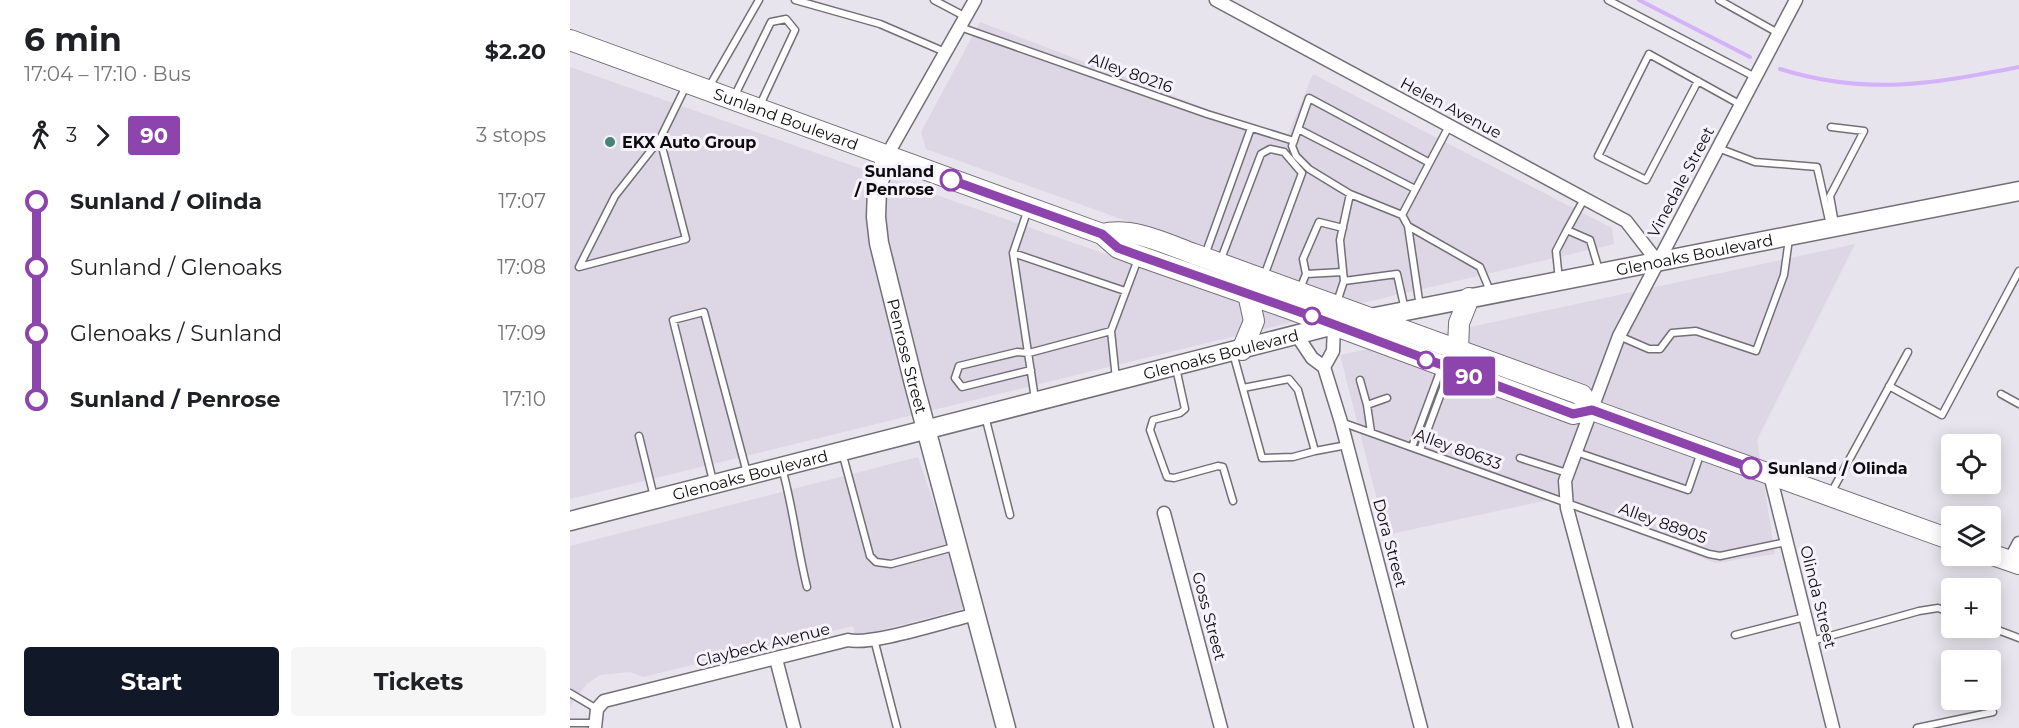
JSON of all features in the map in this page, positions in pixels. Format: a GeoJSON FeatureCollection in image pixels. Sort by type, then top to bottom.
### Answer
{"type":"FeatureCollection","features":[{"type":"Feature","properties":{"kind":"main road","name":"Sunland Boulevard"},"geometry":{"type":"LineString","coordinates":[[571,42],[1102,234],[1118,248],[1248,294],[1335,316],[1371,320],[1458,350],[1582,395],[1592,410]]}},
{"type":"Feature","properties":{"kind":"main road","name":"Penrose Street"},"geometry":{"type":"LineString","coordinates":[[886,157],[877,189],[876,217],[879,243],[1006,728]]}},
{"type":"Feature","properties":{"kind":"main road","name":"Glenoaks Boulevard"},"geometry":{"type":"LineString","coordinates":[[1371,320],[1413,309],[2019,191]]}},
{"type":"Feature","properties":{"kind":"main road","name":"Sunland Boulevard"},"geometry":{"type":"LineString","coordinates":[[1102,234],[1118,230],[1139,234],[1212,260],[1298,292],[1335,316],[1446,368],[1573,414],[1592,410],[1941,536]]}},
{"type":"Feature","properties":{"kind":"main road"},"geometry":{"type":"LineString","coordinates":[[1238,351],[1254,321],[1248,294]]}},
{"type":"Feature","properties":{"kind":"main road"},"geometry":{"type":"LineString","coordinates":[[1458,350],[1459,323],[1469,298]]}},
{"type":"Feature","properties":{"kind":"main road","name":"Glenoaks Boulevard"},"geometry":{"type":"LineString","coordinates":[[570,521],[1238,351],[1296,334],[1335,316]]}},
{"type":"Feature","properties":{"kind":"street","name":"Penrose Street"},"geometry":{"type":"LineString","coordinates":[[886,157],[975,0]]}},
{"type":"Feature","properties":{"kind":"street","name":"Helen Avenue"},"geometry":{"type":"LineString","coordinates":[[1216,0],[1626,221],[1657,261]]}},
{"type":"Feature","properties":{"kind":"street","name":"Vinedale Street"},"geometry":{"type":"LineString","coordinates":[[1626,728],[1567,502],[1565,481],[1619,336],[1796,0]]}},
{"type":"Feature","properties":{"kind":"street"},"geometry":{"type":"LineString","coordinates":[[1324,367],[1333,351],[1335,316]]}},
{"type":"Feature","properties":{"kind":"street","name":"Dora Street"},"geometry":{"type":"LineString","coordinates":[[1296,334],[1312,358],[1324,367],[1341,422],[1421,728]]}},
{"type":"Feature","properties":{"kind":"street","name":"Olinda Street"},"geometry":{"type":"LineString","coordinates":[[1770,475],[1833,728]]}},
{"type":"Feature","properties":{"kind":"street","name":"Goss Street"},"geometry":{"type":"LineString","coordinates":[[1164,513],[1221,728]]}},
{"type":"Feature","properties":{"kind":"street"},"geometry":{"type":"LineString","coordinates":[[2014,562],[2019,543]]}},
{"type":"Feature","properties":{"kind":"street","name":"Claybeck Avenue"},"geometry":{"type":"LineString","coordinates":[[597,709],[604,701],[848,640],[856,642],[874,639],[977,614]]}},
{"type":"Feature","properties":{"kind":"street"},"geometry":{"type":"LineString","coordinates":[[776,659],[794,728]]}},
{"type":"Feature","properties":{"kind":"street"},"geometry":{"type":"LineString","coordinates":[[594,725],[597,709]]}},
{"type":"Feature","properties":{"kind":"lane"},"geometry":{"type":"LineString","coordinates":[[707,90],[759,0]]}},
{"type":"Feature","properties":{"kind":"lane"},"geometry":{"type":"LineString","coordinates":[[795,0],[880,24],[946,53]]}},
{"type":"Feature","properties":{"kind":"lane","name":"Alley 80216"},"geometry":{"type":"LineString","coordinates":[[934,0],[963,22],[1251,129],[1290,140]]}},
{"type":"Feature","properties":{"kind":"lane"},"geometry":{"type":"LineString","coordinates":[[1608,0],[1755,77]]}},
{"type":"Feature","properties":{"kind":"lane"},"geometry":{"type":"LineString","coordinates":[[1719,0],[1778,33]]}},
{"type":"Feature","properties":{"kind":"lane"},"geometry":{"type":"LineString","coordinates":[[733,99],[771,22],[786,19],[795,30],[758,108]]}},
{"type":"Feature","properties":{"kind":"lane"},"geometry":{"type":"LineString","coordinates":[[1698,81],[1646,180],[1598,156],[1649,54],[1698,81],[1741,105]]}},
{"type":"Feature","properties":{"kind":"lane"},"geometry":{"type":"LineString","coordinates":[[660,139],[686,239],[579,267],[615,196],[660,139],[687,83]]}},
{"type":"Feature","properties":{"kind":"lane"},"geometry":{"type":"LineString","coordinates":[[1284,152],[1298,129],[1309,98],[1428,162]]}},
{"type":"Feature","properties":{"kind":"lane"},"geometry":{"type":"LineString","coordinates":[[1402,215],[1449,126]]}},
{"type":"Feature","properties":{"kind":"lane"},"geometry":{"type":"LineString","coordinates":[[1831,127],[1864,131],[1830,196],[1833,228]]}},
{"type":"Feature","properties":{"kind":"lane"},"geometry":{"type":"LineString","coordinates":[[1212,260],[1251,129]]}},
{"type":"Feature","properties":{"kind":"lane"},"geometry":{"type":"LineString","coordinates":[[1298,129],[1415,189]]}},
{"type":"Feature","properties":{"kind":"lane"},"geometry":{"type":"LineString","coordinates":[[1290,140],[1296,156],[1306,166],[1350,194],[1402,215],[1408,226],[1413,309]]}},
{"type":"Feature","properties":{"kind":"lane"},"geometry":{"type":"LineString","coordinates":[[1718,148],[1755,162],[1817,167],[1833,228]]}},
{"type":"Feature","properties":{"kind":"lane"},"geometry":{"type":"LineString","coordinates":[[1212,260],[1261,154],[1270,149],[1284,152],[1302,173]]}},
{"type":"Feature","properties":{"kind":"lane"},"geometry":{"type":"LineString","coordinates":[[1262,279],[1306,166]]}},
{"type":"Feature","properties":{"kind":"lane"},"geometry":{"type":"LineString","coordinates":[[1335,316],[1344,281],[1340,240],[1350,194]]}},
{"type":"Feature","properties":{"kind":"lane"},"geometry":{"type":"LineString","coordinates":[[1559,281],[1556,251],[1584,199]]}},
{"type":"Feature","properties":{"kind":"lane"},"geometry":{"type":"LineString","coordinates":[[1029,207],[1013,253],[1036,402]]}},
{"type":"Feature","properties":{"kind":"lane"},"geometry":{"type":"LineString","coordinates":[[1298,292],[1306,274],[1303,259],[1320,222],[1343,228]]}},
{"type":"Feature","properties":{"kind":"lane"},"geometry":{"type":"LineString","coordinates":[[1408,226],[1480,267],[1491,294]]}},
{"type":"Feature","properties":{"kind":"lane"},"geometry":{"type":"LineString","coordinates":[[1567,230],[1590,240],[1600,273]]}},
{"type":"Feature","properties":{"kind":"lane"},"geometry":{"type":"LineString","coordinates":[[1619,336],[1649,349],[1660,350],[1672,333],[1696,330],[1756,351],[1784,275],[1790,236]]}},
{"type":"Feature","properties":{"kind":"lane"},"geometry":{"type":"LineString","coordinates":[[1013,253],[1125,291]]}},
{"type":"Feature","properties":{"kind":"lane"},"geometry":{"type":"LineString","coordinates":[[1116,382],[1111,331],[1140,256]]}},
{"type":"Feature","properties":{"kind":"lane"},"geometry":{"type":"LineString","coordinates":[[1889,386],[1942,415],[2019,271]]}},
{"type":"Feature","properties":{"kind":"lane"},"geometry":{"type":"LineString","coordinates":[[1306,274],[1343,272]]}},
{"type":"Feature","properties":{"kind":"lane"},"geometry":{"type":"LineString","coordinates":[[1344,281],[1397,274],[1413,309]]}},
{"type":"Feature","properties":{"kind":"lane"},"geometry":{"type":"LineString","coordinates":[[713,485],[672,320],[704,312],[748,476]]}},
{"type":"Feature","properties":{"kind":"lane"},"geometry":{"type":"LineString","coordinates":[[1031,370],[962,387],[955,378],[958,366],[1017,352],[1029,353],[1111,331]]}},
{"type":"Feature","properties":{"kind":"lane"},"geometry":{"type":"LineString","coordinates":[[1238,351],[1244,388],[1262,458],[1293,457],[1347,445]]}},
{"type":"Feature","properties":{"kind":"lane"},"geometry":{"type":"LineString","coordinates":[[1830,496],[1908,352]]}},
{"type":"Feature","properties":{"kind":"lane"},"geometry":{"type":"LineString","coordinates":[[1176,367],[1185,409],[1180,413],[1153,420],[1150,430],[1167,477],[1174,478],[1218,466],[1223,467],[1233,501]]}},
{"type":"Feature","properties":{"kind":"lane"},"geometry":{"type":"LineString","coordinates":[[1412,447],[1446,368]]}},
{"type":"Feature","properties":{"kind":"lane"},"geometry":{"type":"LineString","coordinates":[[1420,450],[1446,368]]}},
{"type":"Feature","properties":{"kind":"lane"},"geometry":{"type":"LineString","coordinates":[[1244,388],[1289,379],[1299,390],[1315,451]]}},
{"type":"Feature","properties":{"kind":"lane"},"geometry":{"type":"LineString","coordinates":[[1360,380],[1371,432]]}},
{"type":"Feature","properties":{"kind":"lane"},"geometry":{"type":"LineString","coordinates":[[2001,394],[2019,404]]}},
{"type":"Feature","properties":{"kind":"lane"},"geometry":{"type":"LineString","coordinates":[[1367,405],[1387,398]]}},
{"type":"Feature","properties":{"kind":"lane"},"geometry":{"type":"LineString","coordinates":[[985,415],[1010,515]]}},
{"type":"Feature","properties":{"kind":"lane","name":"Alley 80633"},"geometry":{"type":"LineString","coordinates":[[1341,422],[1567,502]]}},
{"type":"Feature","properties":{"kind":"lane"},"geometry":{"type":"LineString","coordinates":[[639,436],[655,500]]}},
{"type":"Feature","properties":{"kind":"lane"},"geometry":{"type":"LineString","coordinates":[[1576,452],[1688,490],[1701,450]]}},
{"type":"Feature","properties":{"kind":"lane"},"geometry":{"type":"LineString","coordinates":[[842,452],[870,556],[876,562],[891,564],[958,546]]}},
{"type":"Feature","properties":{"kind":"lane"},"geometry":{"type":"LineString","coordinates":[[1520,458],[1568,474]]}},
{"type":"Feature","properties":{"kind":"lane"},"geometry":{"type":"LineString","coordinates":[[782,467],[794,511],[796,543],[807,588]]}},
{"type":"Feature","properties":{"kind":"lane","name":"Alley 88905"},"geometry":{"type":"LineString","coordinates":[[1567,502],[1720,556],[1787,542]]}},
{"type":"Feature","properties":{"kind":"lane"},"geometry":{"type":"LineString","coordinates":[[1812,641],[1919,611],[1941,609]]}},
{"type":"Feature","properties":{"kind":"lane"},"geometry":{"type":"LineString","coordinates":[[1735,635],[1806,617]]}},
{"type":"Feature","properties":{"kind":"lane"},"geometry":{"type":"LineString","coordinates":[[2001,631],[2019,638]]}},
{"type":"Feature","properties":{"kind":"lane"},"geometry":{"type":"LineString","coordinates":[[874,639],[897,728]]}},
{"type":"Feature","properties":{"kind":"lane"},"geometry":{"type":"LineString","coordinates":[[570,693],[597,709]]}},
{"type":"Feature","properties":{"kind":"lane"},"geometry":{"type":"LineString","coordinates":[[1917,728],[1993,712]]}},
{"type":"Feature","properties":{"kind":"lane"},"geometry":{"type":"LineString","coordinates":[[570,723],[594,725]]}},
{"type":"Feature","properties":{"kind":"shaded area"},"geometry":{"type":"Polygon","coordinates":[[[980,22],[1286,139],[1313,74],[1612,228],[1614,244],[1358,304],[926,149],[921,132],[980,22]]]}},
{"type":"Feature","properties":{"kind":"shaded area"},"geometry":{"type":"Polygon","coordinates":[[[570,67],[1297,321],[570,499],[570,67]]]}},
{"type":"Feature","properties":{"kind":"shaded area"},"geometry":{"type":"Polygon","coordinates":[[[1855,244],[1757,440],[1775,554],[1716,563],[1548,500],[1386,535],[1340,355],[1855,244]]]}},
{"type":"Feature","properties":{"kind":"shaded area"},"geometry":{"type":"Polygon","coordinates":[[[918,457],[965,596],[962,609],[855,637],[853,626],[643,677],[630,672],[600,675],[587,684],[573,701],[570,709],[570,546],[918,457]]]}},
{"type":"Feature","properties":{"kind":"waterway"},"geometry":{"type":"LineString","coordinates":[[1639,0],[1750,57]]}},
{"type":"Feature","properties":{"kind":"waterway"},"geometry":{"type":"LineString","coordinates":[[1780,69],[1812,77],[1871,85],[1928,82],[2019,67]]}},
{"type":"Feature","properties":{"kind":"bus line","name":"90"},"geometry":{"type":"LineString","coordinates":[[951,180],[1102,234],[1118,248],[1314,317],[1573,414],[1592,410],[1751,468]]}},
{"type":"Feature","properties":{"kind":"place","name":"EKX Auto Group"},"geometry":{"type":"Point","coordinates":[610,142]}},
{"type":"Feature","properties":{"kind":"place","name":"Sunland / Penrose"},"geometry":{"type":"Point","coordinates":[951,180]}},
{"type":"Feature","properties":{"kind":"place","name":"Sunland / Olinda"},"geometry":{"type":"Point","coordinates":[1751,468]}}]}
